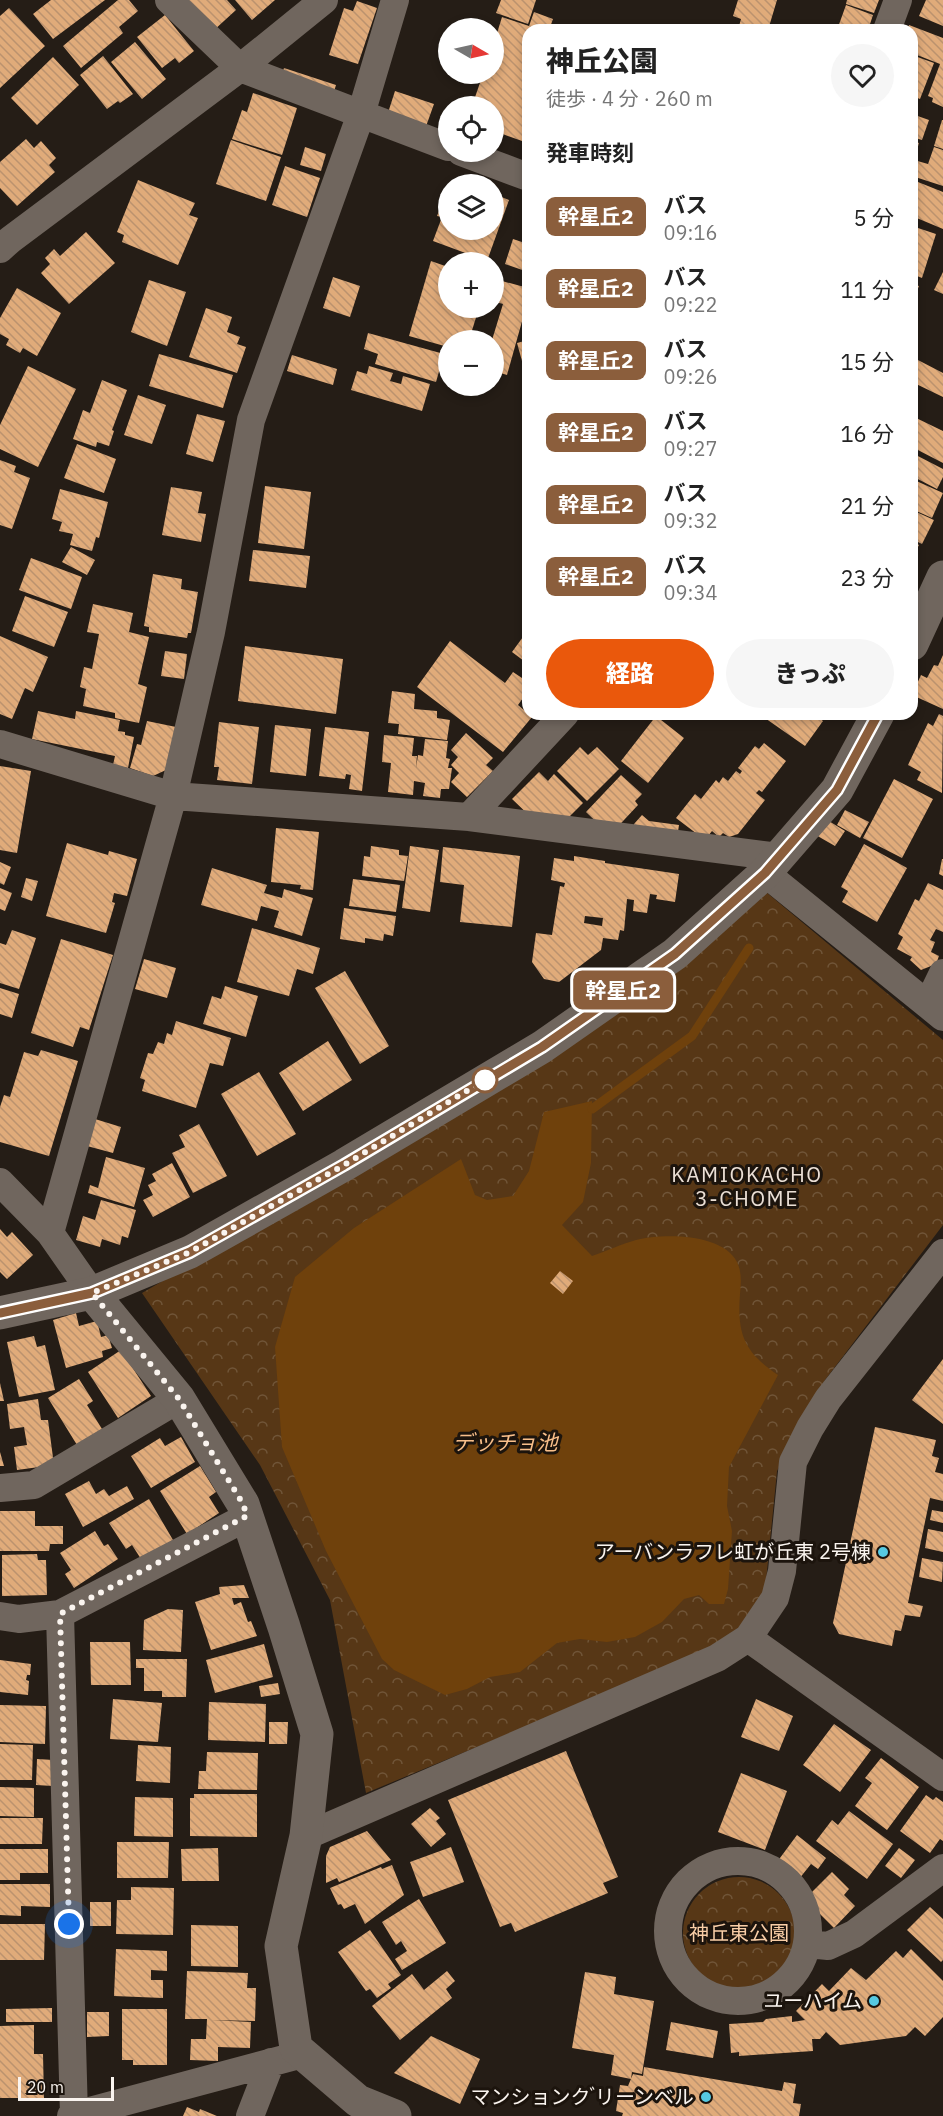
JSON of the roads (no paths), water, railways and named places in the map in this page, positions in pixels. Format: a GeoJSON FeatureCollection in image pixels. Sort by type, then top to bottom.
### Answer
{"type":"FeatureCollection","features":[{"type":"Feature","properties":{"kind":"street"},"geometry":{"type":"LineString","coordinates":[[169,0],[240,68],[438,143]]}},
{"type":"Feature","properties":{"kind":"street"},"geometry":{"type":"LineString","coordinates":[[3,239],[240,68],[324,0]]}},
{"type":"Feature","properties":{"kind":"street"},"geometry":{"type":"LineString","coordinates":[[50,1233],[173,796],[211,632],[251,420],[361,114],[395,0]]}},
{"type":"Feature","properties":{"kind":"street"},"geometry":{"type":"LineString","coordinates":[[889,24],[898,0]]}},
{"type":"Feature","properties":{"kind":"street"},"geometry":{"type":"LineString","coordinates":[[488,162],[522,175]]}},
{"type":"Feature","properties":{"kind":"street"},"geometry":{"type":"LineString","coordinates":[[918,631],[943,577]]}},
{"type":"Feature","properties":{"kind":"street"},"geometry":{"type":"LineString","coordinates":[[469,817],[559,720]]}},
{"type":"Feature","properties":{"kind":"street"},"geometry":{"type":"LineString","coordinates":[[0,1313],[92,1293],[190,1252],[344,1165],[542,1047],[675,954],[772,865],[837,790],[875,720]]}},
{"type":"Feature","properties":{"kind":"street"},"geometry":{"type":"LineString","coordinates":[[0,744],[173,796],[469,817],[772,865],[935,1010],[943,973]]}},
{"type":"Feature","properties":{"kind":"street"},"geometry":{"type":"LineString","coordinates":[[0,1182],[50,1233],[92,1293],[179,1399],[243,1504],[317,1734],[306,1836],[281,1946],[296,2048],[358,2101],[395,2116]]}},
{"type":"Feature","properties":{"kind":"street"},"geometry":{"type":"LineString","coordinates":[[306,1836],[717,1658],[748,1638],[775,1598],[782,1571],[793,1462],[810,1428],[828,1399],[943,1252]]}},
{"type":"Feature","properties":{"kind":"street"},"geometry":{"type":"LineString","coordinates":[[0,1488],[34,1485],[179,1399]]}},
{"type":"Feature","properties":{"kind":"street"},"geometry":{"type":"LineString","coordinates":[[0,1616],[19,1619],[60,1614],[247,1516]]}},
{"type":"Feature","properties":{"kind":"street"},"geometry":{"type":"LineString","coordinates":[[60,1614],[72,2116],[303,2054]]}},
{"type":"Feature","properties":{"kind":"street"},"geometry":{"type":"LineString","coordinates":[[748,1638],[943,1777]]}},
{"type":"Feature","properties":{"kind":"street"},"geometry":{"type":"LineString","coordinates":[[749,1860],[786,1878],[805,1906],[808,1944],[798,1971],[768,1997],[732,2004],[702,1994],[673,1963],[666,1923],[686,1881],[710,1865],[749,1860]]}},
{"type":"Feature","properties":{"kind":"street"},"geometry":{"type":"LineString","coordinates":[[808,1944],[828,1946],[854,1934],[943,1868]]}},
{"type":"Feature","properties":{"kind":"street"},"geometry":{"type":"LineString","coordinates":[[250,2116],[271,2062]]}},
{"type":"Feature","properties":{"kind":"water","name":"デッチョ池"},"geometry":{"type":"Polygon","coordinates":[[[592,1101],[591,1163],[583,1202],[562,1225],[592,1256],[625,1243],[661,1236],[706,1240],[730,1252],[740,1270],[739,1308],[745,1341],[757,1358],[778,1375],[729,1467],[727,1506],[732,1531],[728,1589],[724,1604],[709,1604],[699,1595],[684,1599],[662,1622],[635,1637],[607,1642],[580,1639],[557,1643],[520,1672],[490,1677],[467,1689],[445,1695],[394,1670],[382,1659],[326,1551],[282,1447],[275,1347],[295,1277],[354,1228],[461,1159],[475,1195],[487,1200],[513,1196],[529,1171],[544,1112],[592,1101]]]}},
{"type":"Feature","properties":{"kind":"waterway"},"geometry":{"type":"LineString","coordinates":[[592,1109],[692,1036],[749,948]]}},
{"type":"Feature","properties":{"kind":"place","name":"アーバンラフレ虹が丘東 2号棟"},"geometry":{"type":"Point","coordinates":[883,1552]}},
{"type":"Feature","properties":{"kind":"place","name":"ユーハイム"},"geometry":{"type":"Point","coordinates":[874,2001]}},
{"type":"Feature","properties":{"kind":"place","name":"マンションク ゙リーンベル"},"geometry":{"type":"Point","coordinates":[706,2097]}},
{"type":"Feature","properties":{"kind":"district","name":"KAMIOKACHO 3-CHOME"},"geometry":{"type":"Point","coordinates":[747,1187]}},
{"type":"Feature","properties":{"kind":"park label","name":"神丘東公園"},"geometry":{"type":"Point","coordinates":[739,1933]}}]}
